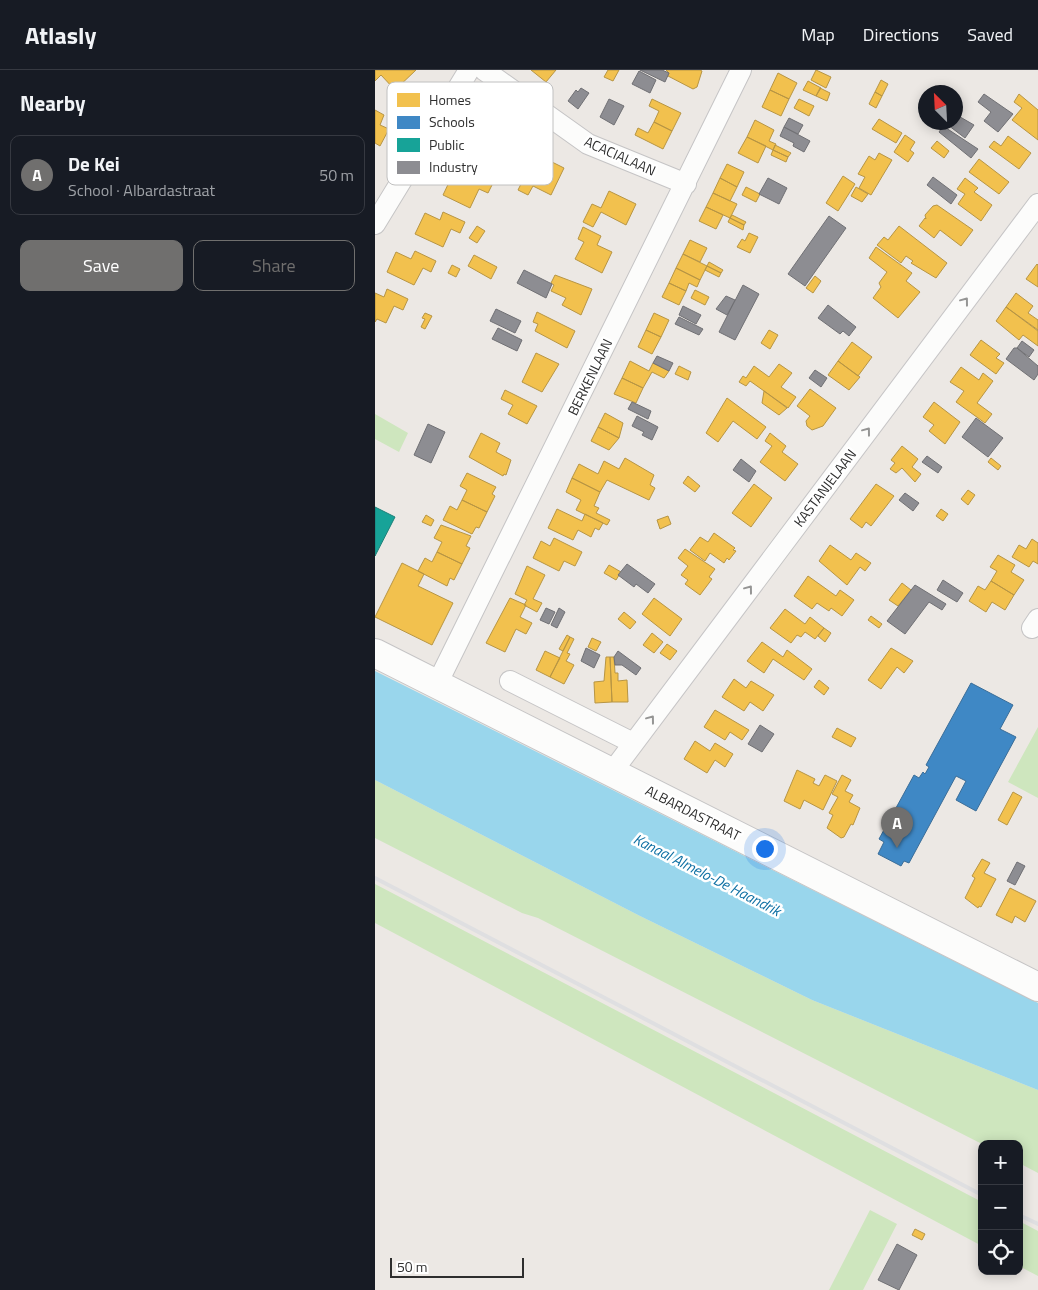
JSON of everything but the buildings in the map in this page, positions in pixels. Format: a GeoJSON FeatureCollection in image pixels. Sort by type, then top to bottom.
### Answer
{"type":"FeatureCollection","features":[{"type":"Feature","properties":{"kind":"street"},"geometry":{"type":"LineString","coordinates":[[462,82],[469,70]]}},
{"type":"Feature","properties":{"kind":"street","name":"ACACIALAAN"},"geometry":{"type":"LineString","coordinates":[[483,70],[500,82]]}},
{"type":"Feature","properties":{"kind":"street","name":"BERKENLAAN"},"geometry":{"type":"LineString","coordinates":[[437,684],[741,70]]}},
{"type":"Feature","properties":{"kind":"street","name":"ACACIALAAN"},"geometry":{"type":"LineString","coordinates":[[553,119],[588,144],[685,184]]}},
{"type":"Feature","properties":{"kind":"street"},"geometry":{"type":"LineString","coordinates":[[375,224],[399,185]]}},
{"type":"Feature","properties":{"kind":"street","name":"KASTANJELAAN"},"geometry":{"type":"LineString","coordinates":[[612,772],[1038,204]]}},
{"type":"Feature","properties":{"kind":"street","name":"ALBARDASTRAAT"},"geometry":{"type":"LineString","coordinates":[[375,653],[1038,987]]}},
{"type":"Feature","properties":{"kind":"street"},"geometry":{"type":"LineString","coordinates":[[510,681],[633,743]]}},
{"type":"Feature","properties":{"kind":"green space"},"geometry":{"type":"Polygon","coordinates":[[[375,414],[408,433],[399,452],[375,439],[375,414]]]}},
{"type":"Feature","properties":{"kind":"green space"},"geometry":{"type":"Polygon","coordinates":[[[1038,727],[1038,798],[1008,782],[1038,727]]]}},
{"type":"Feature","properties":{"kind":"green space"},"geometry":{"type":"Polygon","coordinates":[[[375,780],[640,916],[812,1000],[1038,1090],[1038,1173],[1023,1165],[1023,1140],[978,1140],[978,1142],[538,918],[522,913],[375,838],[375,780]]]}},
{"type":"Feature","properties":{"kind":"green space"},"geometry":{"type":"Polygon","coordinates":[[[375,884],[978,1200],[978,1244],[375,923],[375,884]]]}},
{"type":"Feature","properties":{"kind":"green space"},"geometry":{"type":"Polygon","coordinates":[[[870,1210],[897,1224],[863,1290],[829,1290],[870,1210]]]}},
{"type":"Feature","properties":{"kind":"green space"},"geometry":{"type":"Polygon","coordinates":[[[1023,1223],[1038,1231],[1038,1276],[1023,1268],[1023,1223]]]}},
{"type":"Feature","properties":{"kind":"water","name":"Kanaal Almelo-De Haandrik"},"geometry":{"type":"Polygon","coordinates":[[[375,671],[1038,1003],[1038,1090],[812,1000],[640,916],[375,780],[375,671]]]}},
{"type":"Feature","properties":{"kind":"railway"},"geometry":{"type":"LineString","coordinates":[[375,878],[978,1193]]}},
{"type":"Feature","properties":{"kind":"railway"},"geometry":{"type":"LineString","coordinates":[[1023,1217],[1038,1224]]}},
{"type":"Feature","properties":{"kind":"place","name":"De Kei"},"geometry":{"type":"Point","coordinates":[897,848]}}]}
